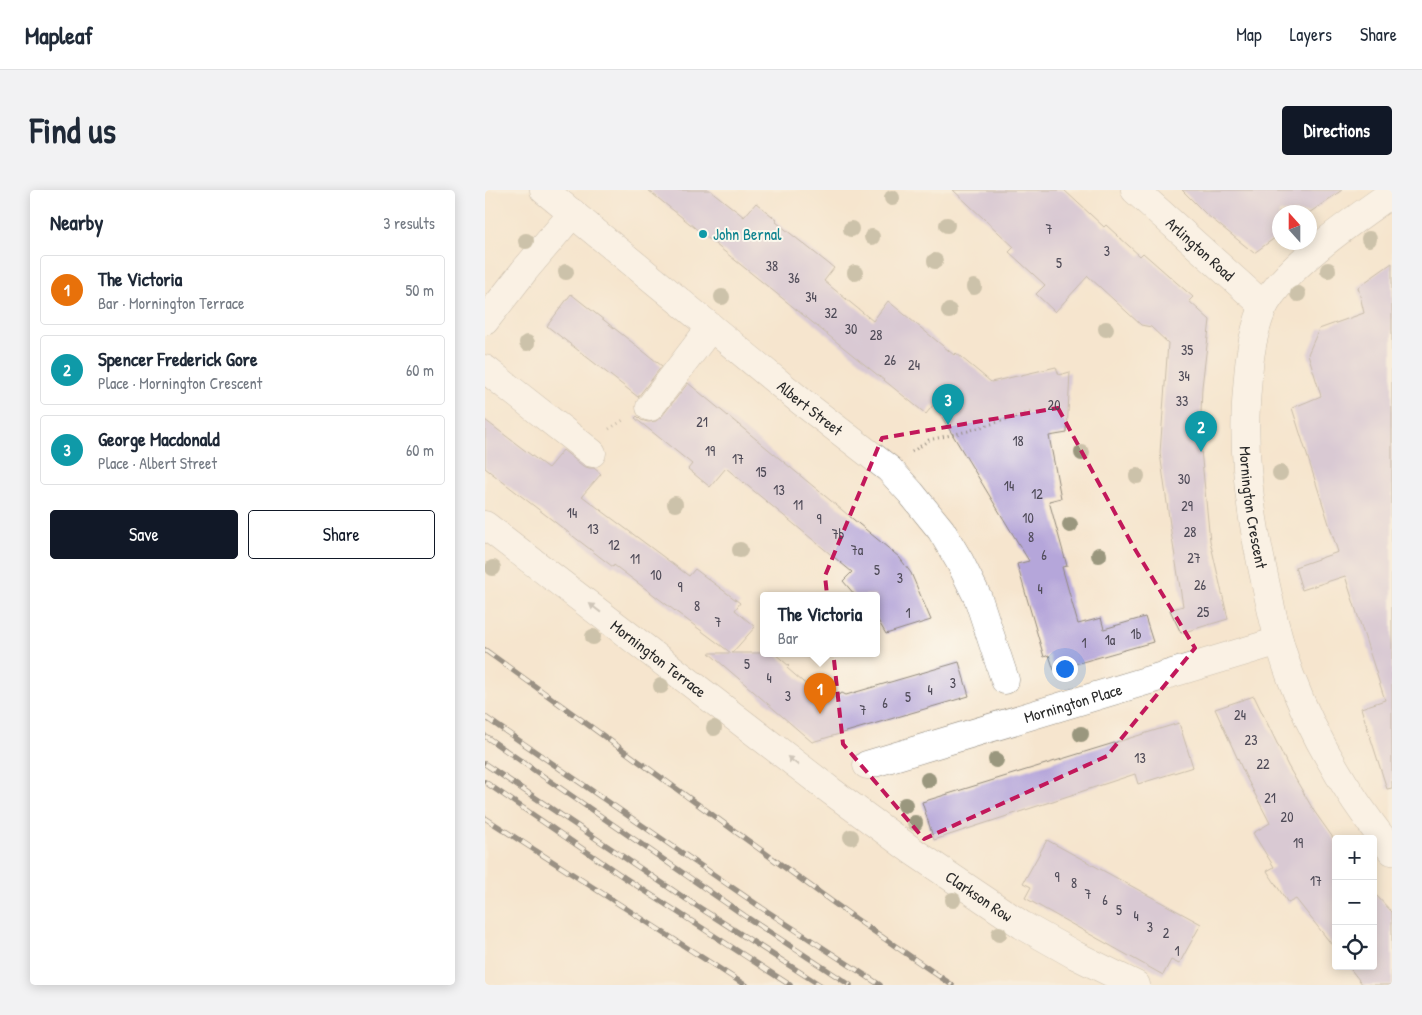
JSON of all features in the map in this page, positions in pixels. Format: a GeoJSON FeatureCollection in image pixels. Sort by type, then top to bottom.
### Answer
{"type":"FeatureCollection","features":[{"type":"Feature","properties":{"kind":"street","name":"Albert Street"},"geometry":{"type":"LineString","coordinates":[[544,190],[802,402],[889,469],[941,530],[959,562],[978,598],[1005,680]]}},
{"type":"Feature","properties":{"kind":"street","name":"Arlington Road"},"geometry":{"type":"LineString","coordinates":[[1135,190],[1264,306]]}},
{"type":"Feature","properties":{"kind":"street","name":"Mornington Crescent"},"geometry":{"type":"LineString","coordinates":[[1392,193],[1315,251],[1291,273],[1264,306],[1256,327],[1251,351],[1246,409],[1245,455],[1255,533],[1279,640],[1290,674],[1302,704],[1330,759],[1361,810],[1392,851]]}},
{"type":"Feature","properties":{"kind":"street"},"geometry":{"type":"LineString","coordinates":[[485,321],[573,213]]}},
{"type":"Feature","properties":{"kind":"street"},"geometry":{"type":"LineString","coordinates":[[650,407],[711,327]]}},
{"type":"Feature","properties":{"kind":"street"},"geometry":{"type":"LineString","coordinates":[[485,369],[597,443]]}},
{"type":"Feature","properties":{"kind":"street","name":"Mornington Terrace"},"geometry":{"type":"LineString","coordinates":[[485,525],[831,791]]}},
{"type":"Feature","properties":{"kind":"street","name":"Mornington Place"},"geometry":{"type":"LineString","coordinates":[[867,765],[1279,640]]}},
{"type":"Feature","properties":{"kind":"street","name":"Clarkson Row"},"geometry":{"type":"LineString","coordinates":[[831,791],[914,852],[1022,925],[1075,955],[1136,985]]}},
{"type":"Feature","properties":{"kind":"path"},"geometry":{"type":"LineString","coordinates":[[597,443],[641,409],[650,407]]}},
{"type":"Feature","properties":{"kind":"path"},"geometry":{"type":"LineString","coordinates":[[889,469],[929,440],[968,431],[1034,411]]}},
{"type":"Feature","properties":{"kind":"highlighted area"},"geometry":{"type":"Polygon","coordinates":[[[1058,408],[1133,546],[1195,648],[1107,756],[924,839],[843,744],[825,576],[882,438],[1058,408]]]}},
{"type":"Feature","properties":{"kind":"building"},"geometry":{"type":"Polygon","coordinates":[[[648,190],[710,190],[744,217],[756,203],[777,220],[776,222],[834,268],[824,281],[873,321],[888,301],[954,355],[956,353],[991,382],[1056,367],[1059,375],[1070,372],[1067,433],[1049,436],[1061,498],[1049,501],[1067,566],[1062,567],[1078,624],[1101,618],[1104,629],[1145,617],[1153,642],[1054,670],[1049,655],[1044,657],[1017,564],[1029,561],[934,404],[926,414],[648,190]]]}},
{"type":"Feature","properties":{"kind":"building"},"geometry":{"type":"Polygon","coordinates":[[[953,190],[1064,190],[1104,227],[1106,225],[1140,256],[1143,253],[1193,297],[1189,301],[1210,320],[1202,387],[1200,440],[1210,541],[1228,619],[1181,633],[1170,610],[1183,606],[1160,453],[1168,343],[1151,327],[1141,325],[1088,276],[1055,312],[1036,294],[1045,285],[1009,252],[1014,247],[953,190]]]}},
{"type":"Feature","properties":{"kind":"building"},"geometry":{"type":"Polygon","coordinates":[[[1182,190],[1342,190],[1317,207],[1317,205],[1272,205],[1272,240],[1254,253],[1206,214],[1182,190]]]}},
{"type":"Feature","properties":{"kind":"building"},"geometry":{"type":"Polygon","coordinates":[[[1392,263],[1392,788],[1387,789],[1361,708],[1385,700],[1345,576],[1302,590],[1295,567],[1338,552],[1292,408],[1321,396],[1308,354],[1319,329],[1364,313],[1358,287],[1392,263]]]}},
{"type":"Feature","properties":{"kind":"building"},"geometry":{"type":"Polygon","coordinates":[[[571,294],[662,366],[638,397],[547,326],[571,294]]]}},
{"type":"Feature","properties":{"kind":"building"},"geometry":{"type":"Polygon","coordinates":[[[688,383],[899,557],[911,573],[931,620],[886,634],[880,624],[880,592],[852,592],[843,581],[852,572],[726,468],[710,487],[688,469],[692,464],[635,418],[637,416],[641,420],[648,422],[656,421],[688,383]]]}},
{"type":"Feature","properties":{"kind":"building"},"geometry":{"type":"Polygon","coordinates":[[[485,420],[548,468],[563,450],[583,466],[594,468],[601,474],[582,496],[689,576],[695,569],[740,603],[735,610],[755,627],[732,653],[760,653],[760,657],[779,657],[789,666],[787,668],[826,702],[842,693],[846,695],[959,662],[969,696],[812,742],[709,653],[731,653],[614,565],[613,567],[485,468],[485,420]]]}},
{"type":"Feature","properties":{"kind":"building"},"geometry":{"type":"Polygon","coordinates":[[[1254,696],[1288,766],[1314,811],[1332,836],[1332,945],[1296,899],[1288,903],[1267,871],[1274,867],[1253,833],[1270,823],[1245,775],[1215,709],[1254,696]]]}},
{"type":"Feature","properties":{"kind":"building"},"geometry":{"type":"Polygon","coordinates":[[[1179,723],[1193,767],[1138,784],[1135,774],[934,840],[922,802],[1179,723]]]}},
{"type":"Feature","properties":{"kind":"building"},"geometry":{"type":"Polygon","coordinates":[[[1047,840],[1201,924],[1179,964],[1171,960],[1163,975],[1025,898],[1031,887],[1023,883],[1047,840]]]}},
{"type":"Feature","properties":{"kind":"building"},"geometry":{"type":"Polygon","coordinates":[[[1377,896],[1392,912],[1392,985],[1363,985],[1351,970],[1377,970],[1377,896]]]}},
{"type":"Feature","properties":{"kind":"railway"},"geometry":{"type":"LineString","coordinates":[[485,650],[856,919],[952,985]]}},
{"type":"Feature","properties":{"kind":"railway"},"geometry":{"type":"LineString","coordinates":[[485,717],[762,908],[880,985]]}},
{"type":"Feature","properties":{"kind":"railway"},"geometry":{"type":"LineString","coordinates":[[485,736],[745,916],[850,985]]}},
{"type":"Feature","properties":{"kind":"railway"},"geometry":{"type":"LineString","coordinates":[[485,764],[683,897],[820,985]]}},
{"type":"Feature","properties":{"kind":"railway"},"geometry":{"type":"LineString","coordinates":[[485,782],[625,878],[790,985]]}},
{"type":"Feature","properties":{"kind":"railway"},"geometry":{"type":"LineString","coordinates":[[485,818],[745,985]]}},
{"type":"Feature","properties":{"kind":"place","name":"John Bernal"},"geometry":{"type":"Point","coordinates":[703,234]}},
{"type":"Feature","properties":{"kind":"place","name":"George Macdonald"},"geometry":{"type":"Point","coordinates":[948,425]}},
{"type":"Feature","properties":{"kind":"place","name":"Spencer Frederick Gore"},"geometry":{"type":"Point","coordinates":[1201,452]}},
{"type":"Feature","properties":{"kind":"place","name":"The Victoria"},"geometry":{"type":"Point","coordinates":[820,714]}}]}
